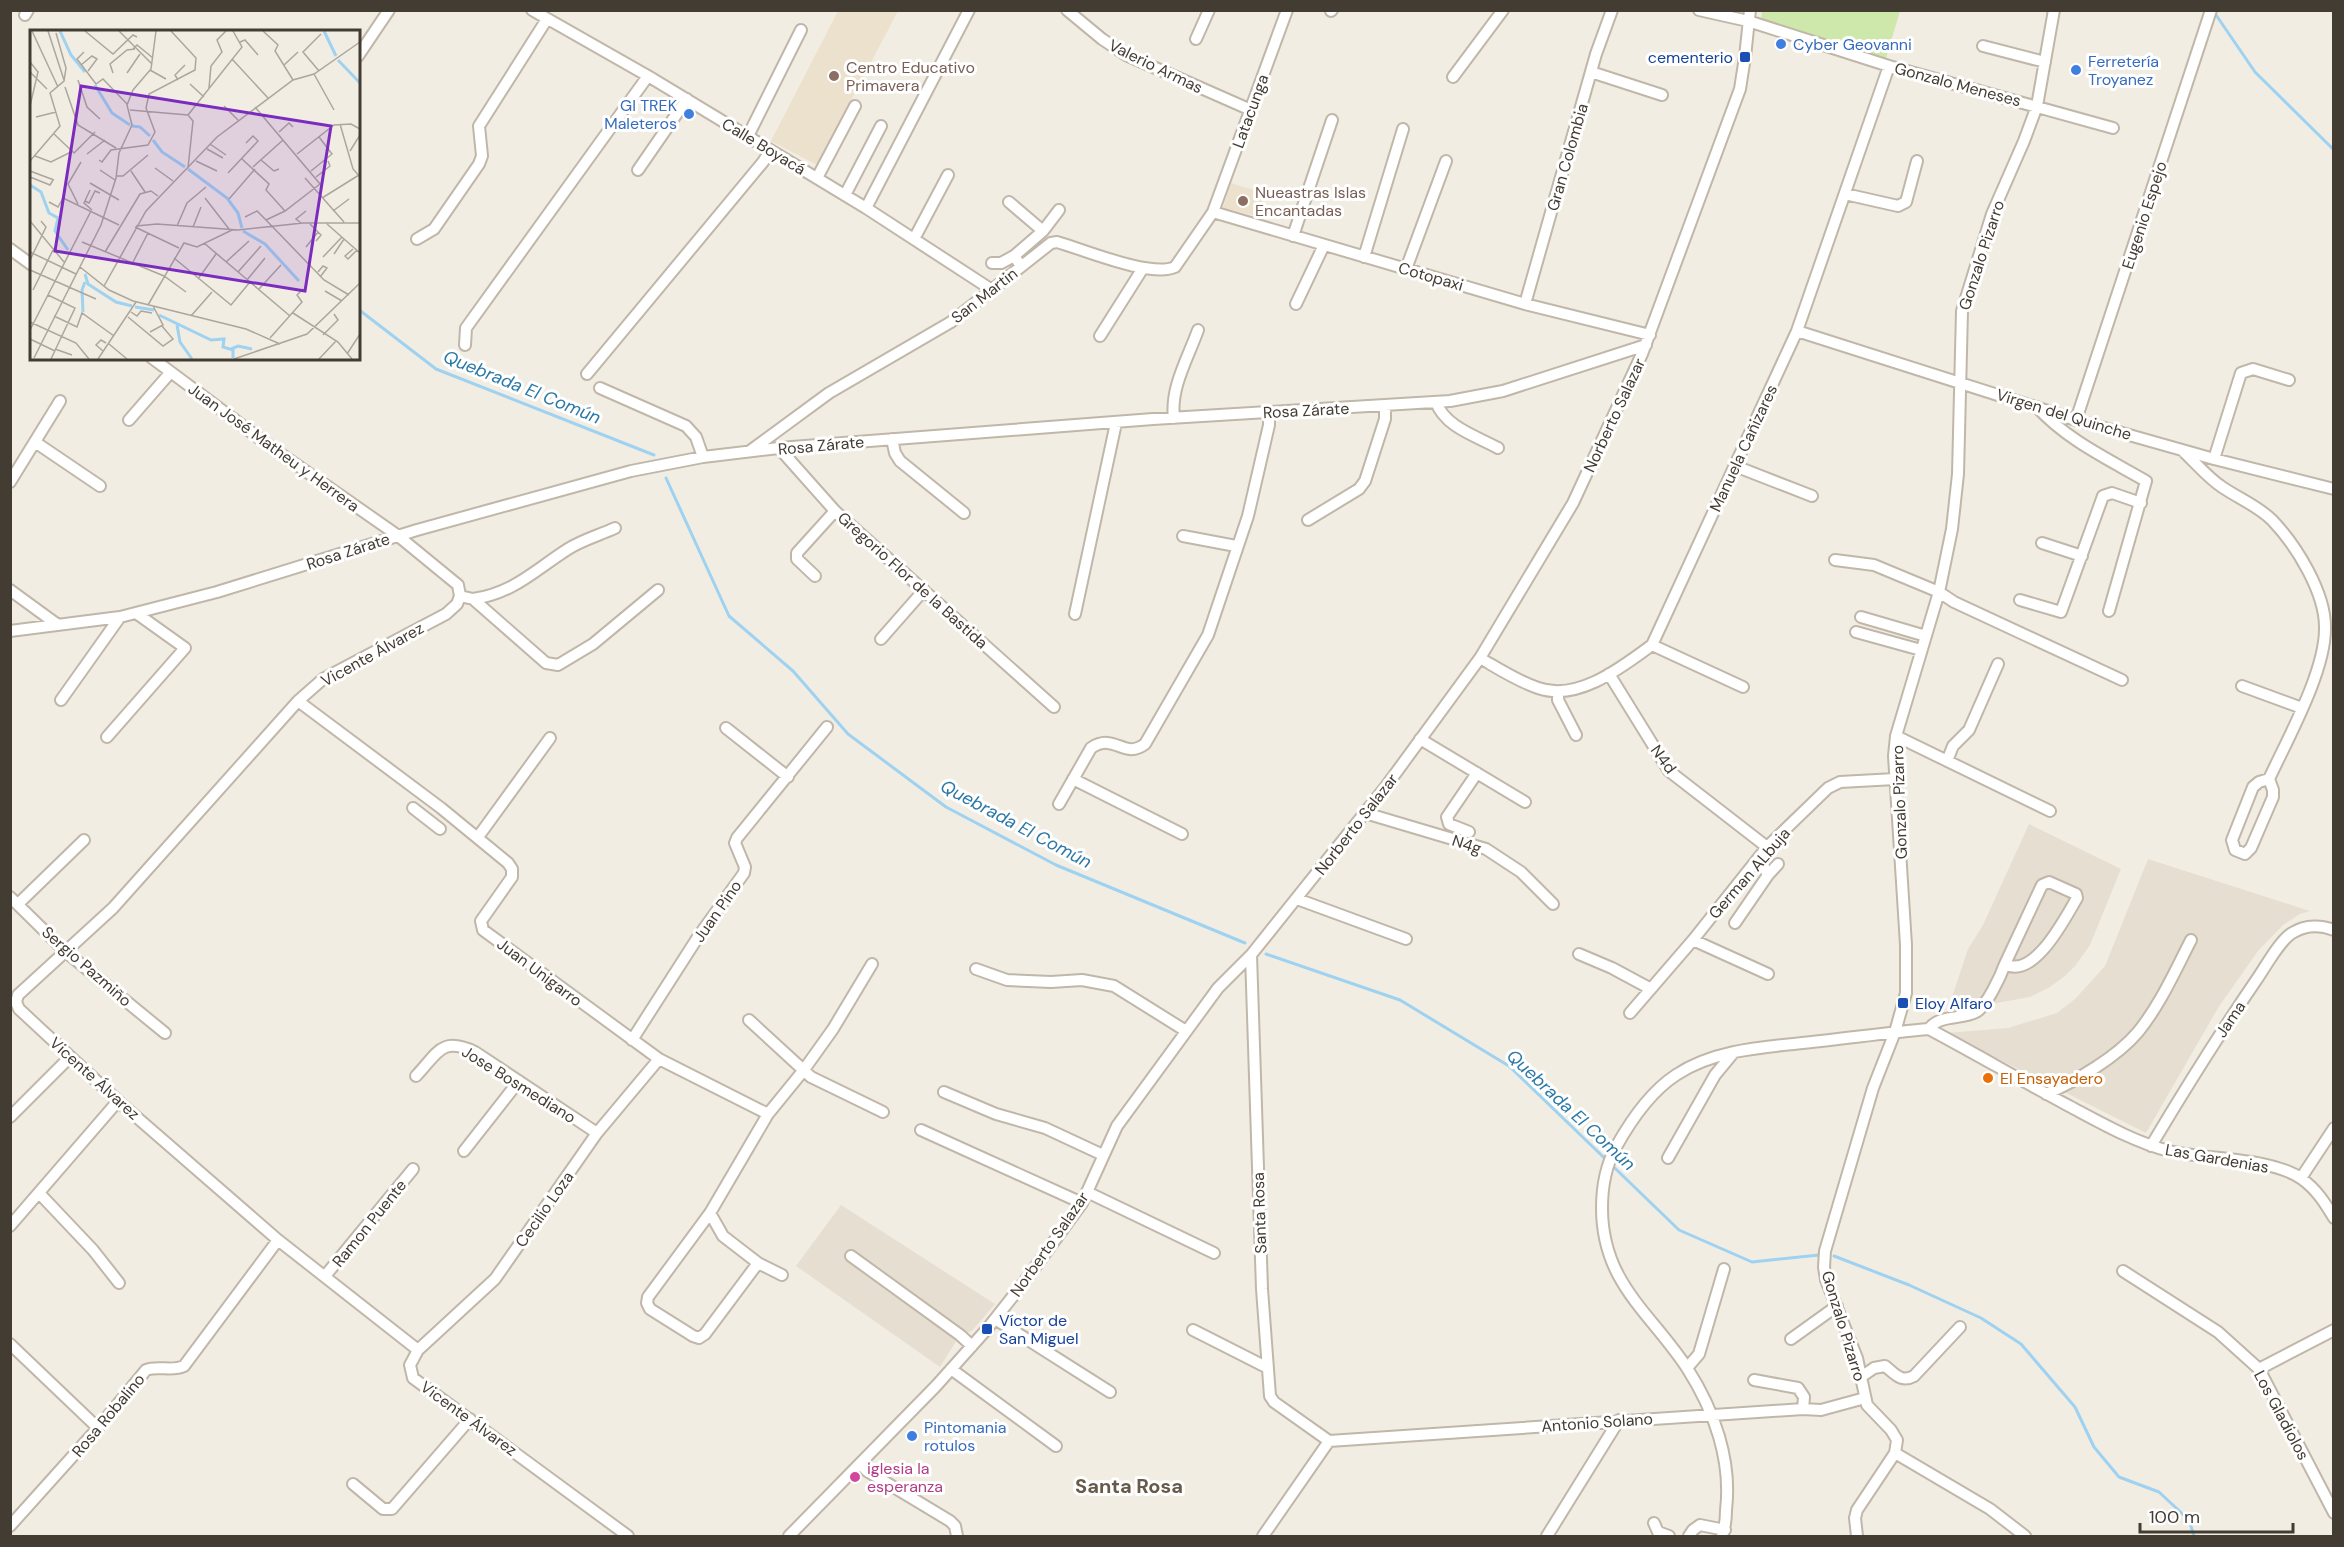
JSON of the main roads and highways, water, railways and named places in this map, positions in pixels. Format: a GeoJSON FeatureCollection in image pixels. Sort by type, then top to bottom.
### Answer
{"type":"FeatureCollection","features":[{"type":"Feature","properties":{"kind":"waterway"},"geometry":{"type":"LineString","coordinates":[[2214,12],[2255,72],[2334,150]]}},
{"type":"Feature","properties":{"kind":"waterway","name":"Quebrada El Común"},"geometry":{"type":"LineString","coordinates":[[360,311],[436,369],[654,455]]}},
{"type":"Feature","properties":{"kind":"waterway","name":"Quebrada El Común"},"geometry":{"type":"LineString","coordinates":[[666,478],[729,616],[793,671],[848,734],[946,807],[1056,865],[1245,943]]}},
{"type":"Feature","properties":{"kind":"waterway","name":"Quebrada El Común"},"geometry":{"type":"LineString","coordinates":[[1266,954],[1400,1000],[1509,1066],[1679,1230],[1752,1262],[1819,1255]]}},
{"type":"Feature","properties":{"kind":"waterway","name":"Quebrada El Común"},"geometry":{"type":"LineString","coordinates":[[1834,1256],[1909,1285],[1981,1318],[2021,1344],[2075,1407],[2094,1447],[2119,1477],[2159,1492],[2189,1520],[2194,1536]]}},
{"type":"Feature","properties":{"kind":"place","name":"Cyber Geovanni"},"geometry":{"type":"Point","coordinates":[1781,44]}},
{"type":"Feature","properties":{"kind":"place","name":"cementerio"},"geometry":{"type":"Point","coordinates":[1745,57]}},
{"type":"Feature","properties":{"kind":"place","name":"Ferretería Troyanez"},"geometry":{"type":"Point","coordinates":[2076,70]}},
{"type":"Feature","properties":{"kind":"place","name":"Centro Educativo Primavera"},"geometry":{"type":"Point","coordinates":[834,76]}},
{"type":"Feature","properties":{"kind":"place","name":"GI TREK Maleteros"},"geometry":{"type":"Point","coordinates":[689,114]}},
{"type":"Feature","properties":{"kind":"place","name":"Nueastras Islas Encantadas"},"geometry":{"type":"Point","coordinates":[1243,201]}},
{"type":"Feature","properties":{"kind":"place","name":"Eloy Alfaro"},"geometry":{"type":"Point","coordinates":[1903,1003]}},
{"type":"Feature","properties":{"kind":"place","name":"El Ensayadero"},"geometry":{"type":"Point","coordinates":[1988,1078]}},
{"type":"Feature","properties":{"kind":"place","name":"Víctor de San Miguel"},"geometry":{"type":"Point","coordinates":[987,1329]}},
{"type":"Feature","properties":{"kind":"place","name":"Pintomania rotulos"},"geometry":{"type":"Point","coordinates":[912,1436]}},
{"type":"Feature","properties":{"kind":"place","name":"iglesia la esperanza"},"geometry":{"type":"Point","coordinates":[855,1477]}},
{"type":"Feature","properties":{"kind":"district","name":"Santa Rosa"},"geometry":{"type":"Point","coordinates":[1129,1486]}}]}
